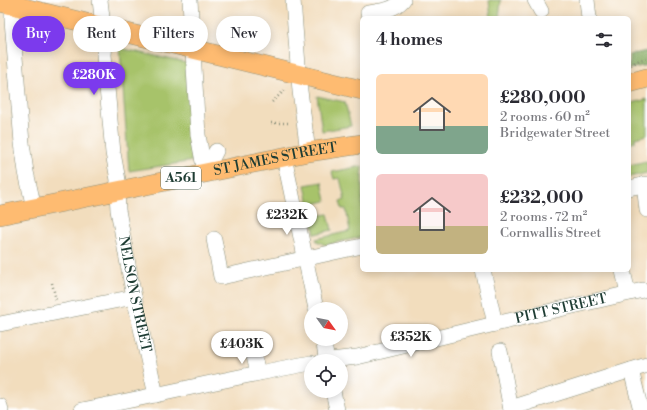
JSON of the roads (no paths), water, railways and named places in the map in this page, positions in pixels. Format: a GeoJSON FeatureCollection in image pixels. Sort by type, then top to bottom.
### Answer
{"type":"FeatureCollection","features":[{"type":"Feature","properties":{"kind":"main road"},"geometry":{"type":"LineString","coordinates":[[8,2],[73,19]]}},
{"type":"Feature","properties":{"kind":"main road"},"geometry":{"type":"LineString","coordinates":[[202,52],[294,81],[360,90]]}},
{"type":"Feature","properties":{"kind":"main road"},"geometry":{"type":"LineString","coordinates":[[631,82],[647,78]]}},
{"type":"Feature","properties":{"kind":"main road","name":"ST JAMES STREET"},"geometry":{"type":"LineString","coordinates":[[0,215],[308,152],[360,144]]}},
{"type":"Feature","properties":{"kind":"street","name":"NELSON STREET"},"geometry":{"type":"LineString","coordinates":[[100,0],[102,16]]}},
{"type":"Feature","properties":{"kind":"street"},"geometry":{"type":"LineString","coordinates":[[190,0],[191,16]]}},
{"type":"Feature","properties":{"kind":"street"},"geometry":{"type":"LineString","coordinates":[[293,0],[294,81],[308,152]]}},
{"type":"Feature","properties":{"kind":"street"},"geometry":{"type":"LineString","coordinates":[[368,13],[392,9],[398,6],[403,0]]}},
{"type":"Feature","properties":{"kind":"street"},"geometry":{"type":"LineString","coordinates":[[586,0],[589,16]]}},
{"type":"Feature","properties":{"kind":"street"},"geometry":{"type":"LineString","coordinates":[[8,2],[12,20],[22,143],[26,172],[34,208]]}},
{"type":"Feature","properties":{"kind":"street","name":"NELSON STREET"},"geometry":{"type":"LineString","coordinates":[[104,52],[113,153],[118,180],[118,210],[134,297],[156,395]]}},
{"type":"Feature","properties":{"kind":"street"},"geometry":{"type":"LineString","coordinates":[[192,52],[198,135],[204,173]]}},
{"type":"Feature","properties":{"kind":"street"},"geometry":{"type":"LineString","coordinates":[[204,173],[216,151]]}},
{"type":"Feature","properties":{"kind":"street"},"geometry":{"type":"LineString","coordinates":[[284,157],[314,302]]}},
{"type":"Feature","properties":{"kind":"street"},"geometry":{"type":"LineString","coordinates":[[640,185],[647,210]]}},
{"type":"Feature","properties":{"kind":"street"},"geometry":{"type":"LineString","coordinates":[[214,239],[221,277],[360,246]]}},
{"type":"Feature","properties":{"kind":"street"},"geometry":{"type":"LineString","coordinates":[[483,272],[495,324]]}},
{"type":"Feature","properties":{"kind":"street"},"geometry":{"type":"LineString","coordinates":[[623,272],[628,294]]}},
{"type":"Feature","properties":{"kind":"street","name":"PITT STREET"},"geometry":{"type":"LineString","coordinates":[[348,358],[643,290]]}},
{"type":"Feature","properties":{"kind":"street"},"geometry":{"type":"LineString","coordinates":[[0,324],[134,297]]}},
{"type":"Feature","properties":{"kind":"street"},"geometry":{"type":"LineString","coordinates":[[500,351],[511,409],[647,366]]}},
{"type":"Feature","properties":{"kind":"street"},"geometry":{"type":"LineString","coordinates":[[253,352],[258,373]]}},
{"type":"Feature","properties":{"kind":"street"},"geometry":{"type":"LineString","coordinates":[[82,410],[304,364]]}},
{"type":"Feature","properties":{"kind":"street"},"geometry":{"type":"LineString","coordinates":[[631,370],[641,410]]}},
{"type":"Feature","properties":{"kind":"street"},"geometry":{"type":"LineString","coordinates":[[334,398],[337,410]]}},
{"type":"Feature","properties":{"kind":"street"},"geometry":{"type":"LineString","coordinates":[[0,406],[1,410]]}}]}
